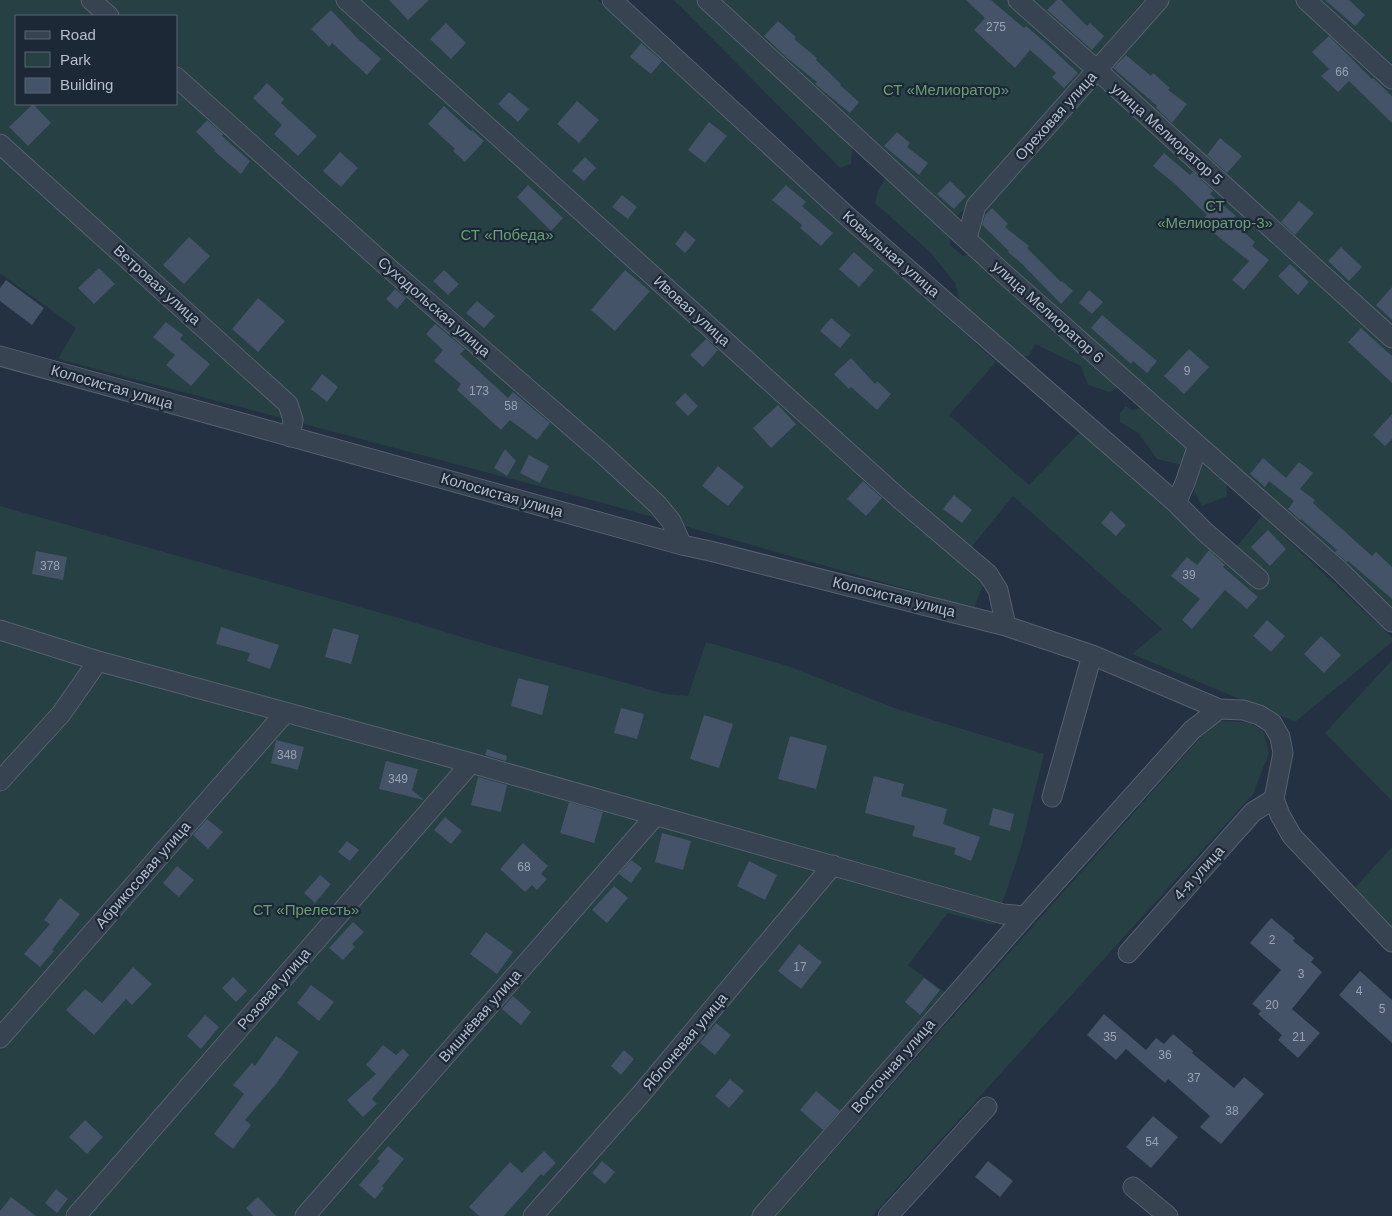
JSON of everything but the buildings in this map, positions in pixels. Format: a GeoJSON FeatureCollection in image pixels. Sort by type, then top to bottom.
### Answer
{"type":"FeatureCollection","features":[{"type":"Feature","properties":{"kind":"street"},"geometry":{"type":"LineString","coordinates":[[90,0],[108,15]]}},
{"type":"Feature","properties":{"kind":"street","name":"Ивовая улица"},"geometry":{"type":"LineString","coordinates":[[346,0],[901,500],[988,574],[998,590],[1012,628]]}},
{"type":"Feature","properties":{"kind":"street","name":"Ковыльная улица"},"geometry":{"type":"LineString","coordinates":[[612,0],[848,217],[1176,503],[1205,532],[1259,579]]}},
{"type":"Feature","properties":{"kind":"street","name":"улица Мелиоратор 6"},"geometry":{"type":"LineString","coordinates":[[707,0],[1009,278],[1338,569],[1392,622]]}},
{"type":"Feature","properties":{"kind":"street","name":"улица Мелиоратор 5"},"geometry":{"type":"LineString","coordinates":[[1018,0],[1392,338]]}},
{"type":"Feature","properties":{"kind":"street","name":"Ореховая улица"},"geometry":{"type":"LineString","coordinates":[[967,238],[976,206],[1158,0]]}},
{"type":"Feature","properties":{"kind":"street"},"geometry":{"type":"LineString","coordinates":[[1306,0],[1392,80]]}},
{"type":"Feature","properties":{"kind":"street","name":"Суходольская улица"},"geometry":{"type":"LineString","coordinates":[[178,79],[391,270],[644,492],[658,505],[670,521],[682,545]]}},
{"type":"Feature","properties":{"kind":"street","name":"Ветровая улица"},"geometry":{"type":"LineString","coordinates":[[0,144],[288,404],[293,420],[290,437]]}},
{"type":"Feature","properties":{"kind":"street","name":"Колосистая улица"},"geometry":{"type":"LineString","coordinates":[[0,356],[682,545],[1012,628],[1092,655],[1219,710]]}},
{"type":"Feature","properties":{"kind":"street"},"geometry":{"type":"LineString","coordinates":[[1176,503],[1198,445]]}},
{"type":"Feature","properties":{"kind":"street"},"geometry":{"type":"LineString","coordinates":[[0,630],[98,661],[471,763],[1003,914],[1025,916]]}},
{"type":"Feature","properties":{"kind":"street"},"geometry":{"type":"LineString","coordinates":[[1052,797],[1092,655]]}},
{"type":"Feature","properties":{"kind":"street"},"geometry":{"type":"LineString","coordinates":[[0,781],[61,714],[98,661]]}},
{"type":"Feature","properties":{"kind":"street"},"geometry":{"type":"LineString","coordinates":[[1219,710],[1243,710],[1260,715],[1272,723],[1280,737],[1283,753],[1274,799],[1280,815],[1292,836],[1392,942]]}},
{"type":"Feature","properties":{"kind":"street","name":"Восточная улица"},"geometry":{"type":"LineString","coordinates":[[762,1216],[1025,916],[1192,730],[1219,710]]}},
{"type":"Feature","properties":{"kind":"street","name":"Абрикосовая улица"},"geometry":{"type":"LineString","coordinates":[[0,1038],[286,713]]}},
{"type":"Feature","properties":{"kind":"street","name":"Розовая улица"},"geometry":{"type":"LineString","coordinates":[[76,1216],[471,763]]}},
{"type":"Feature","properties":{"kind":"street","name":"4-я улица"},"geometry":{"type":"LineString","coordinates":[[1128,954],[1253,812],[1274,799]]}},
{"type":"Feature","properties":{"kind":"street","name":"Вишнёвая улица"},"geometry":{"type":"LineString","coordinates":[[305,1216],[656,815]]}},
{"type":"Feature","properties":{"kind":"street","name":"Яблоневая улица"},"geometry":{"type":"LineString","coordinates":[[533,1216],[641,1094],[833,865]]}},
{"type":"Feature","properties":{"kind":"street"},"geometry":{"type":"LineString","coordinates":[[888,1216],[987,1107]]}},
{"type":"Feature","properties":{"kind":"street"},"geometry":{"type":"LineString","coordinates":[[1133,1187],[1168,1216]]}},
{"type":"Feature","properties":{"kind":"green space","name":"СТ «Победа»"},"geometry":{"type":"Polygon","coordinates":[[[0,0],[598,0],[996,362],[949,415],[1029,485],[1083,429],[1227,558],[1262,516],[1392,637],[1392,642],[1295,722],[1132,654],[1162,629],[1013,496],[961,560],[984,582],[974,608],[603,503],[58,359],[76,328],[1,274],[0,0]]]}},
{"type":"Feature","properties":{"kind":"green space"},"geometry":{"type":"Polygon","coordinates":[[[674,0],[696,0],[853,142],[851,164],[840,168],[674,0]]]}},
{"type":"Feature","properties":{"kind":"green space","name":"СТ «Мелиоратор»"},"geometry":{"type":"Polygon","coordinates":[[[712,0],[1144,0],[955,219],[712,0]]]}},
{"type":"Feature","properties":{"kind":"green space","name":"СТ «Мелиоратор-3»"},"geometry":{"type":"Polygon","coordinates":[[[1167,0],[1392,0],[1392,616],[965,229],[1167,0]]]}},
{"type":"Feature","properties":{"kind":"green space"},"geometry":{"type":"Polygon","coordinates":[[[887,176],[950,236],[950,245],[963,256],[977,253],[1118,387],[1110,392],[1088,385],[1081,366],[1035,344],[1029,356],[1019,357],[962,309],[955,283],[930,252],[875,203],[878,190],[887,176]]]}},
{"type":"Feature","properties":{"kind":"green space"},"geometry":{"type":"Polygon","coordinates":[[[1126,406],[1131,410],[1145,407],[1188,446],[1182,465],[1157,459],[1138,433],[1120,422],[1120,413],[1126,406]]]}},
{"type":"Feature","properties":{"kind":"green space"},"geometry":{"type":"Polygon","coordinates":[[[1203,462],[1226,479],[1227,496],[1202,506],[1194,491],[1203,462]]]}},
{"type":"Feature","properties":{"kind":"green space","name":"СТ «Прелесть»"},"geometry":{"type":"Polygon","coordinates":[[[0,506],[666,694],[688,696],[706,642],[788,666],[897,709],[1044,754],[1021,848],[995,925],[948,913],[908,965],[946,993],[752,1216],[0,1216],[0,506]]]}},
{"type":"Feature","properties":{"kind":"green space"},"geometry":{"type":"Polygon","coordinates":[[[1392,660],[1392,801],[1325,733],[1392,660]]]}},
{"type":"Feature","properties":{"kind":"green space"},"geometry":{"type":"Polygon","coordinates":[[[1218,721],[1246,722],[1263,730],[1269,753],[1253,794],[872,1216],[776,1216],[1202,736],[1218,721]]]}},
{"type":"Feature","properties":{"kind":"green space"},"geometry":{"type":"Polygon","coordinates":[[[1392,847],[1392,935],[1352,891],[1392,847]]]}}]}
